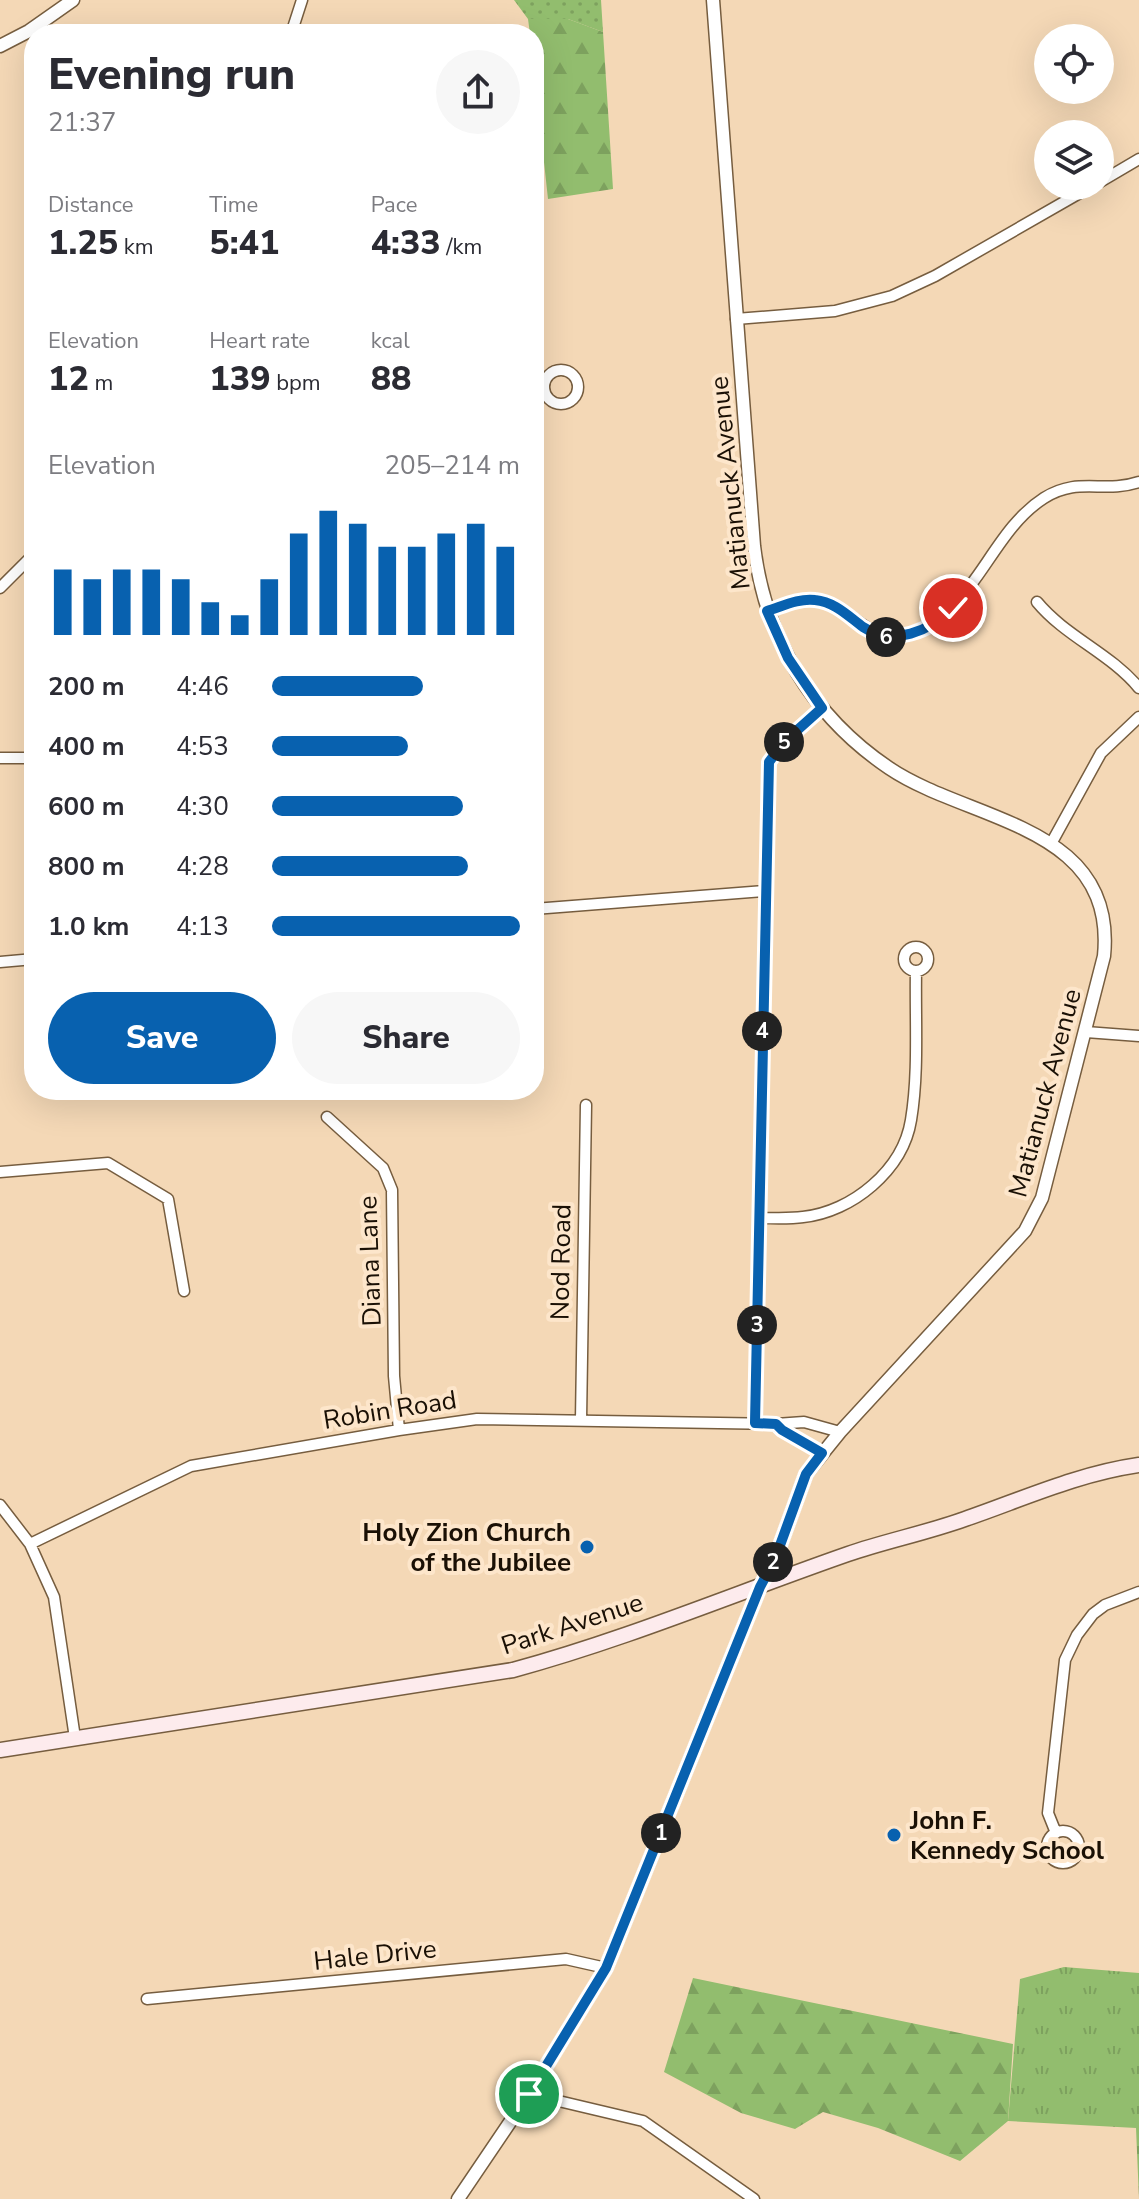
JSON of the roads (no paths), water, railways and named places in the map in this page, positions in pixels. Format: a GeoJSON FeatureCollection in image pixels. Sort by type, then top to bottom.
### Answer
{"type":"FeatureCollection","features":[{"type":"Feature","properties":{"kind":"main road","name":"Park Avenue"},"geometry":{"type":"LineString","coordinates":[[0,1750],[513,1670],[579,1651],[871,1546],[963,1520],[1037,1490],[1110,1469],[1139,1465]]}},
{"type":"Feature","properties":{"kind":"street"},"geometry":{"type":"LineString","coordinates":[[39,24],[73,0]]}},
{"type":"Feature","properties":{"kind":"street"},"geometry":{"type":"LineString","coordinates":[[294,24],[302,0]]}},
{"type":"Feature","properties":{"kind":"street","name":"Matianuck Avenue"},"geometry":{"type":"LineString","coordinates":[[458,2199],[529,2094],[606,1968],[760,1587],[775,1559],[806,1474],[840,1432],[955,1310],[1033,1221],[1042,1198],[1104,956],[1103,919],[1097,899],[1084,874],[1069,857],[1052,842],[903,777],[858,744],[822,708],[788,658],[767,611],[754,546],[713,0]]}},
{"type":"Feature","properties":{"kind":"street"},"geometry":{"type":"LineString","coordinates":[[0,46],[24,34]]}},
{"type":"Feature","properties":{"kind":"street"},"geometry":{"type":"LineString","coordinates":[[1114,174],[1139,159]]}},
{"type":"Feature","properties":{"kind":"street"},"geometry":{"type":"LineString","coordinates":[[736,319],[835,311],[892,296],[948,269],[1068,200]]}},
{"type":"Feature","properties":{"kind":"street"},"geometry":{"type":"LineString","coordinates":[[767,611],[799,601],[816,600],[836,606],[876,634],[892,637],[910,634],[938,621],[953,608],[1010,530],[1040,501],[1070,486],[1114,488],[1139,482]]}},
{"type":"Feature","properties":{"kind":"street"},"geometry":{"type":"LineString","coordinates":[[0,588],[24,564]]}},
{"type":"Feature","properties":{"kind":"street"},"geometry":{"type":"LineString","coordinates":[[1037,602],[1060,625],[1113,661],[1139,688]]}},
{"type":"Feature","properties":{"kind":"street"},"geometry":{"type":"LineString","coordinates":[[755,1423],[769,762],[784,742],[822,708]]}},
{"type":"Feature","properties":{"kind":"street"},"geometry":{"type":"LineString","coordinates":[[1052,842],[1101,753],[1139,717]]}},
{"type":"Feature","properties":{"kind":"street"},"geometry":{"type":"LineString","coordinates":[[0,758],[24,758]]}},
{"type":"Feature","properties":{"kind":"street"},"geometry":{"type":"LineString","coordinates":[[544,908],[765,891]]}},
{"type":"Feature","properties":{"kind":"street"},"geometry":{"type":"LineString","coordinates":[[0,962],[24,960]]}},
{"type":"Feature","properties":{"kind":"street"},"geometry":{"type":"LineString","coordinates":[[759,1218],[803,1217],[830,1211],[860,1195],[879,1179],[897,1155],[911,1122],[916,971]]}},
{"type":"Feature","properties":{"kind":"street"},"geometry":{"type":"LineString","coordinates":[[1086,1032],[1139,1036]]}},
{"type":"Feature","properties":{"kind":"street","name":"Nod Road"},"geometry":{"type":"LineString","coordinates":[[581,1420],[586,1105]]}},
{"type":"Feature","properties":{"kind":"street","name":"Diana Lane"},"geometry":{"type":"LineString","coordinates":[[327,1117],[383,1168],[392,1190],[394,1376],[399,1430]]}},
{"type":"Feature","properties":{"kind":"street"},"geometry":{"type":"LineString","coordinates":[[0,1172],[108,1163],[168,1199],[184,1291]]}},
{"type":"Feature","properties":{"kind":"street","name":"Robin Road"},"geometry":{"type":"LineString","coordinates":[[30,1544],[191,1466],[477,1419],[804,1422],[840,1432]]}},
{"type":"Feature","properties":{"kind":"street"},"geometry":{"type":"LineString","coordinates":[[776,1424],[822,1453]]}},
{"type":"Feature","properties":{"kind":"street"},"geometry":{"type":"LineString","coordinates":[[0,1505],[30,1544],[54,1597],[75,1738]]}},
{"type":"Feature","properties":{"kind":"street"},"geometry":{"type":"LineString","coordinates":[[1056,1833],[1048,1813],[1065,1660],[1077,1635],[1093,1614],[1105,1605],[1139,1592]]}},
{"type":"Feature","properties":{"kind":"street","name":"Hale Drive"},"geometry":{"type":"LineString","coordinates":[[147,1999],[566,1959],[606,1968]]}},
{"type":"Feature","properties":{"kind":"street"},"geometry":{"type":"LineString","coordinates":[[529,2094],[643,2121],[754,2199]]}},
{"type":"Feature","properties":{"kind":"place","name":"Holy Zion Church of the Jubilee"},"geometry":{"type":"Point","coordinates":[587,1547]}},
{"type":"Feature","properties":{"kind":"place","name":"John F. Kennedy School"},"geometry":{"type":"Point","coordinates":[894,1835]}}]}
